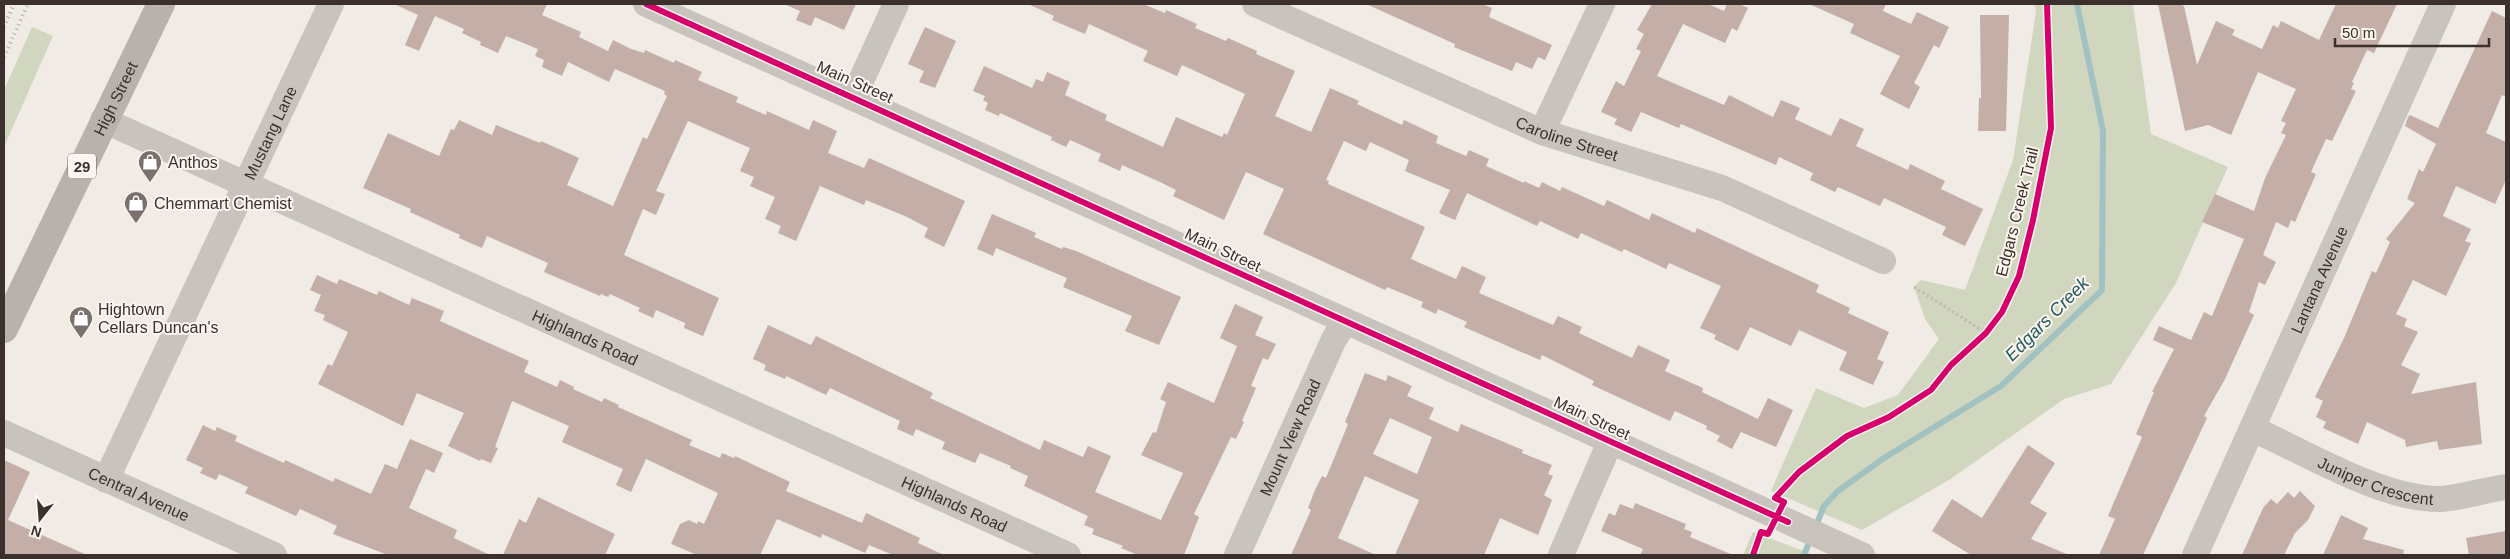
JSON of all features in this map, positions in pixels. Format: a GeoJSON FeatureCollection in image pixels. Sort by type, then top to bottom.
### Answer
{"type":"FeatureCollection","features":[{"type":"Feature","properties":{"kind":"main road","name":"High Street"},"geometry":{"type":"LineString","coordinates":[[4,329],[103,120],[161,4]]}},
{"type":"Feature","properties":{"kind":"street","name":"Mustang Lane"},"geometry":{"type":"LineString","coordinates":[[106,480],[331,4]]}},
{"type":"Feature","properties":{"kind":"street","name":"Main Street"},"geometry":{"type":"LineString","coordinates":[[646,4],[854,96],[1610,442],[1862,555]]}},
{"type":"Feature","properties":{"kind":"street"},"geometry":{"type":"LineString","coordinates":[[854,96],[896,4]]}},
{"type":"Feature","properties":{"kind":"street","name":"Caroline Street"},"geometry":{"type":"LineString","coordinates":[[1255,4],[1542,132],[1722,188],[1883,260]]}},
{"type":"Feature","properties":{"kind":"street"},"geometry":{"type":"LineString","coordinates":[[1542,132],[1602,4]]}},
{"type":"Feature","properties":{"kind":"street","name":"Lantana Avenue"},"geometry":{"type":"LineString","coordinates":[[2196,555],[2443,4]]}},
{"type":"Feature","properties":{"kind":"street","name":"Highlands Road"},"geometry":{"type":"LineString","coordinates":[[103,120],[1068,555]]}},
{"type":"Feature","properties":{"kind":"street","name":"Mount View Road"},"geometry":{"type":"LineString","coordinates":[[1237,555],[1334,339],[1346,321]]}},
{"type":"Feature","properties":{"kind":"street","name":"Juniper Crescent"},"geometry":{"type":"LineString","coordinates":[[2252,429],[2351,475],[2402,494],[2442,499],[2506,487]]}},
{"type":"Feature","properties":{"kind":"street","name":"Central Avenue"},"geometry":{"type":"LineString","coordinates":[[4,433],[274,555]]}},
{"type":"Feature","properties":{"kind":"street"},"geometry":{"type":"LineString","coordinates":[[1561,555],[1610,442]]}},
{"type":"Feature","properties":{"kind":"path"},"geometry":{"type":"LineString","coordinates":[[1914,287],[1986,333]]}},
{"type":"Feature","properties":{"kind":"path"},"geometry":{"type":"LineString","coordinates":[[1979,339],[1991,326]]}},
{"type":"Feature","properties":{"kind":"green space"},"geometry":{"type":"Polygon","coordinates":[[[2034,4],[2133,4],[2151,134],[2228,167],[2176,283],[2111,384],[2064,399],[1949,480],[1862,530],[1771,491],[1816,388],[1864,408],[1898,395],[1939,339],[1925,319],[1914,287],[1921,280],[1965,290],[2013,160],[2036,12],[2034,4]]]}},
{"type":"Feature","properties":{"kind":"green space"},"geometry":{"type":"Polygon","coordinates":[[[32,27],[53,36],[4,147],[4,90],[32,27]]]}},
{"type":"Feature","properties":{"kind":"green space"},"geometry":{"type":"Polygon","coordinates":[[[1753,532],[1806,552],[1813,555],[1743,555],[1753,532]]]}},
{"type":"Feature","properties":{"kind":"building"},"geometry":{"type":"Polygon","coordinates":[[[394,4],[547,4],[542,15],[581,32],[579,37],[608,51],[613,40],[631,49],[644,53],[645,50],[674,63],[675,60],[702,72],[698,80],[738,97],[736,102],[766,115],[767,111],[809,130],[813,120],[837,131],[828,153],[864,168],[869,158],[965,201],[944,247],[924,237],[928,228],[907,217],[866,200],[864,205],[820,186],[796,241],[778,233],[781,226],[765,219],[775,197],[750,186],[754,177],[740,171],[750,148],[688,121],[656,191],[665,194],[656,215],[643,209],[624,255],[719,298],[703,336],[684,328],[685,323],[656,310],[653,318],[638,311],[640,308],[610,294],[608,297],[601,294],[600,296],[544,272],[548,263],[487,236],[482,248],[459,238],[460,235],[410,212],[411,209],[363,188],[388,133],[439,156],[451,129],[454,130],[459,120],[492,135],[496,125],[540,143],[541,141],[579,158],[567,185],[613,206],[643,137],[647,139],[667,96],[664,94],[665,91],[615,69],[609,82],[568,62],[562,76],[542,67],[544,60],[535,56],[538,49],[506,36],[498,53],[480,45],[481,42],[462,33],[464,29],[435,16],[419,51],[405,45],[418,15],[394,4]]]}},
{"type":"Feature","properties":{"kind":"building"},"geometry":{"type":"Polygon","coordinates":[[[784,4],[856,4],[844,30],[815,17],[811,26],[796,20],[800,11],[784,4]]]}},
{"type":"Feature","properties":{"kind":"building"},"geometry":{"type":"Polygon","coordinates":[[[1028,4],[1143,4],[1165,13],[1166,10],[1197,24],[1195,28],[1226,41],[1228,38],[1257,51],[1256,54],[1295,71],[1275,116],[1311,132],[1330,88],[1359,101],[1357,104],[1402,125],[1404,120],[1438,136],[1436,143],[1466,156],[1469,150],[1489,159],[1486,166],[1524,183],[1524,181],[1539,188],[1542,182],[1560,191],[1562,187],[1604,206],[1607,200],[1649,220],[1652,213],[1695,233],[1697,228],[1819,285],[1816,292],[1850,308],[1848,313],[1889,332],[1877,359],[1884,362],[1873,385],[1839,370],[1847,352],[1799,330],[1791,346],[1750,327],[1738,351],[1714,339],[1716,335],[1700,328],[1721,286],[1669,263],[1666,269],[1624,249],[1622,252],[1581,233],[1578,239],[1540,221],[1537,226],[1467,193],[1455,220],[1439,213],[1450,190],[1405,171],[1409,160],[1370,142],[1366,151],[1344,141],[1326,180],[1329,181],[1328,184],[1425,227],[1411,259],[1456,279],[1462,266],[1486,277],[1479,293],[1553,325],[1558,316],[1582,327],[1579,333],[1632,358],[1638,345],[1670,360],[1665,371],[1703,388],[1702,392],[1758,419],[1768,398],[1793,410],[1776,447],[1741,432],[1732,449],[1717,441],[1720,436],[1706,429],[1707,426],[1675,411],[1670,421],[1592,385],[1594,381],[1542,355],[1540,360],[1473,331],[1464,327],[1467,322],[1438,309],[1436,314],[1421,307],[1423,302],[1387,287],[1385,290],[1263,234],[1284,189],[1246,172],[1224,220],[1173,196],[1176,190],[1160,182],[1122,165],[1120,171],[1098,161],[1101,154],[1070,140],[1066,147],[1051,140],[1052,137],[1000,113],[999,116],[985,110],[988,103],[983,100],[985,96],[973,91],[984,66],[1032,88],[1036,79],[1043,82],[1047,72],[1070,82],[1065,95],[1107,115],[1105,120],[1163,147],[1176,117],[1222,137],[1224,133],[1227,135],[1245,94],[1182,65],[1177,76],[1143,61],[1148,51],[1089,24],[1085,34],[1052,20],[1054,16],[1028,4]]]}},
{"type":"Feature","properties":{"kind":"building"},"geometry":{"type":"Polygon","coordinates":[[[1366,4],[1482,4],[1492,8],[1489,17],[1552,45],[1545,60],[1538,57],[1532,69],[1516,62],[1512,71],[1454,47],[1455,44],[1366,4]]]}},
{"type":"Feature","properties":{"kind":"building"},"geometry":{"type":"Polygon","coordinates":[[[1652,4],[1708,4],[1724,11],[1727,4],[1739,4],[1748,8],[1737,31],[1732,28],[1725,43],[1683,24],[1657,76],[1724,105],[1729,95],[1773,117],[1781,100],[1800,108],[1795,119],[1831,136],[1840,118],[1864,129],[1856,146],[1908,170],[1910,164],[1945,181],[1941,189],[1983,209],[1965,246],[1942,235],[1946,227],[1884,198],[1880,206],[1838,187],[1835,192],[1810,180],[1813,173],[1779,157],[1776,165],[1681,124],[1679,128],[1641,112],[1631,132],[1614,124],[1617,119],[1601,112],[1616,81],[1624,86],[1641,51],[1636,49],[1644,34],[1637,30],[1652,4]]]}},
{"type":"Feature","properties":{"kind":"building"},"geometry":{"type":"Polygon","coordinates":[[[1809,4],[1886,4],[1883,11],[1911,24],[1917,12],[1949,27],[1939,48],[1934,45],[1914,83],[1920,87],[1909,109],[1880,94],[1900,56],[1850,33],[1854,24],[1809,4]]]}},
{"type":"Feature","properties":{"kind":"building"},"geometry":{"type":"Polygon","coordinates":[[[2158,4],[2179,4],[2184,6],[2197,65],[2216,21],[2235,30],[2232,35],[2262,49],[2273,25],[2278,28],[2281,21],[2319,40],[2336,4],[2397,4],[2374,53],[2367,50],[2352,82],[2354,83],[2351,89],[2356,91],[2332,141],[2326,139],[2311,172],[2316,174],[2295,222],[2291,220],[2288,228],[2276,222],[2263,255],[2276,262],[2265,285],[2259,282],[2249,312],[2254,315],[2225,379],[2204,416],[2207,418],[2143,555],[2099,555],[2115,519],[2108,516],[2142,437],[2136,434],[2154,392],[2152,392],[2174,349],[2153,340],[2159,326],[2191,340],[2204,312],[2212,316],[2244,239],[2202,222],[2215,194],[2254,211],[2265,178],[2286,135],[2281,133],[2286,123],[2281,121],[2296,89],[2258,72],[2231,135],[2208,125],[2185,131],[2158,4]]]}},
{"type":"Feature","properties":{"kind":"building"},"geometry":{"type":"Polygon","coordinates":[[[2492,11],[2506,18],[2506,97],[2502,95],[2486,133],[2506,142],[2506,180],[2495,204],[2456,186],[2443,216],[2471,229],[2465,241],[2471,243],[2446,296],[2413,280],[2396,314],[2407,319],[2404,326],[2418,332],[2401,365],[2420,374],[2411,394],[2476,382],[2482,444],[2439,450],[2437,441],[2406,447],[2405,440],[2367,422],[2358,444],[2323,428],[2326,422],[2316,417],[2323,401],[2315,397],[2344,338],[2372,271],[2376,273],[2390,242],[2386,239],[2415,203],[2407,199],[2419,169],[2423,172],[2436,144],[2405,126],[2408,117],[2410,115],[2438,128],[2492,11]]]}},
{"type":"Feature","properties":{"kind":"building"},"geometry":{"type":"Polygon","coordinates":[[[1980,15],[2009,15],[2006,131],[1978,131],[1979,98],[1981,98],[1980,15]]]}},
{"type":"Feature","properties":{"kind":"building"},"geometry":{"type":"Polygon","coordinates":[[[925,27],[956,41],[935,88],[919,82],[924,71],[908,64],[925,27]]]}},
{"type":"Feature","properties":{"kind":"building"},"geometry":{"type":"Polygon","coordinates":[[[992,214],[1036,233],[1034,237],[1062,249],[1063,247],[1076,251],[1181,297],[1159,345],[1125,331],[1132,316],[1063,287],[1067,278],[996,248],[993,256],[977,249],[992,214]]]}},
{"type":"Feature","properties":{"kind":"building"},"geometry":{"type":"Polygon","coordinates":[[[317,275],[337,284],[339,279],[377,295],[379,291],[409,305],[412,298],[444,311],[440,321],[529,361],[524,372],[557,387],[560,380],[574,387],[573,389],[602,402],[604,398],[619,405],[618,407],[692,440],[689,445],[720,458],[722,453],[734,458],[735,456],[790,482],[786,491],[862,523],[866,513],[920,538],[918,543],[944,555],[893,555],[869,545],[865,553],[822,534],[821,538],[777,519],[760,555],[697,555],[671,544],[680,524],[689,520],[697,524],[698,521],[704,524],[718,493],[646,459],[631,492],[616,485],[623,469],[562,442],[569,426],[512,401],[495,447],[498,448],[491,463],[481,459],[480,461],[448,446],[464,413],[417,393],[403,426],[318,384],[328,364],[332,366],[348,332],[323,320],[325,315],[314,311],[321,295],[310,290],[317,275]]]}},
{"type":"Feature","properties":{"kind":"building"},"geometry":{"type":"Polygon","coordinates":[[[1235,304],[1263,317],[1255,335],[1276,344],[1268,360],[1263,358],[1251,386],[1256,388],[1242,421],[1244,422],[1236,439],[1231,437],[1194,514],[1199,517],[1184,555],[1138,555],[1121,548],[1123,546],[1092,534],[1094,529],[1084,525],[1088,516],[1024,486],[1028,476],[1010,468],[1011,466],[980,453],[975,463],[942,449],[945,442],[916,429],[913,436],[897,429],[900,421],[830,388],[826,395],[786,376],[785,379],[764,370],[766,365],[753,359],[768,325],[811,345],[816,336],[933,393],[930,398],[1040,450],[1044,440],[1083,457],[1088,446],[1111,456],[1095,492],[1161,520],[1183,473],[1141,455],[1153,432],[1156,433],[1166,402],[1160,399],[1168,382],[1214,403],[1237,346],[1220,338],[1235,304]]]}},
{"type":"Feature","properties":{"kind":"building"},"geometry":{"type":"Polygon","coordinates":[[[1365,373],[1386,381],[1388,375],[1412,386],[1407,396],[1434,408],[1429,419],[1458,432],[1461,424],[1523,450],[1522,453],[1552,465],[1548,474],[1553,476],[1544,495],[1552,500],[1538,535],[1500,518],[1484,555],[1395,555],[1419,500],[1365,476],[1338,538],[1376,555],[1291,555],[1311,510],[1308,508],[1315,490],[1322,476],[1326,478],[1348,424],[1345,422],[1365,373]],[[1390,418],[1373,454],[1417,474],[1432,437],[1390,418]]]}},
{"type":"Feature","properties":{"kind":"building"},"geometry":{"type":"Polygon","coordinates":[[[203,425],[215,431],[217,427],[237,436],[235,441],[284,463],[285,460],[333,482],[335,478],[371,494],[385,464],[397,469],[410,439],[443,453],[434,473],[426,469],[409,508],[457,530],[454,538],[490,555],[388,555],[333,534],[337,526],[300,509],[296,516],[245,493],[248,487],[219,474],[216,480],[200,473],[203,468],[186,460],[203,425]]]}},
{"type":"Feature","properties":{"kind":"building"},"geometry":{"type":"Polygon","coordinates":[[[2028,445],[2055,463],[2030,503],[2047,513],[2031,539],[2069,555],[1971,555],[1932,531],[1952,499],[1982,518],[2028,445]]]}},
{"type":"Feature","properties":{"kind":"building"},"geometry":{"type":"Polygon","coordinates":[[[4,460],[30,472],[8,520],[87,555],[4,555],[4,460]]]}},
{"type":"Feature","properties":{"kind":"building"},"geometry":{"type":"Polygon","coordinates":[[[2300,491],[2315,506],[2308,520],[2295,533],[2284,555],[2242,555],[2263,508],[2271,499],[2277,504],[2288,492],[2294,498],[2300,491]]]}},
{"type":"Feature","properties":{"kind":"building"},"geometry":{"type":"Polygon","coordinates":[[[538,497],[615,534],[605,555],[503,555],[519,519],[526,523],[538,497]]]}},
{"type":"Feature","properties":{"kind":"building"},"geometry":{"type":"Polygon","coordinates":[[[1635,503],[1686,524],[1684,529],[1692,532],[1690,537],[1733,555],[1640,555],[1643,549],[1601,531],[1609,513],[1615,516],[1620,504],[1633,509],[1635,503]]]}},
{"type":"Feature","properties":{"kind":"building"},"geometry":{"type":"Polygon","coordinates":[[[2341,515],[2368,528],[2363,539],[2404,550],[2403,555],[2323,555],[2341,515]]]}},
{"type":"Feature","properties":{"kind":"building"},"geometry":{"type":"Polygon","coordinates":[[[2506,531],[2506,555],[2469,555],[2466,538],[2506,531]]]}},
{"type":"Feature","properties":{"kind":"waterway","name":"Edgars Creek"},"geometry":{"type":"LineString","coordinates":[[1815,528],[1824,506],[1838,491],[1884,458],[2001,386],[2102,290],[2103,131],[2077,4]]}},
{"type":"Feature","properties":{"kind":"waterway","name":"Edgars Creek"},"geometry":{"type":"LineString","coordinates":[[1804,555],[1811,538]]}},
{"type":"Feature","properties":{"kind":"railway"},"geometry":{"type":"LineString","coordinates":[[4,27],[14,4]]}},
{"type":"Feature","properties":{"kind":"railway"},"geometry":{"type":"LineString","coordinates":[[4,57],[28,4]]}},
{"type":"Feature","properties":{"kind":"cycle path"},"geometry":{"type":"LineString","coordinates":[[646,4],[1788,522]]}},
{"type":"Feature","properties":{"kind":"cycle path","name":"Edgars Creek Trail"},"geometry":{"type":"LineString","coordinates":[[1753,555],[1761,532],[1768,534],[1784,502],[1775,498],[1799,472],[1847,436],[1889,417],[1931,390],[1951,365],[1986,333],[2002,312],[2019,276],[2033,220],[2051,128],[2047,4]]}},
{"type":"Feature","properties":{"kind":"place","name":"Anthos"},"geometry":{"type":"Point","coordinates":[150,183]}},
{"type":"Feature","properties":{"kind":"place","name":"Chemmart Chemist"},"geometry":{"type":"Point","coordinates":[136,224]}},
{"type":"Feature","properties":{"kind":"place","name":"Hightown Cellars Duncan's"},"geometry":{"type":"Point","coordinates":[81,339]}}]}
